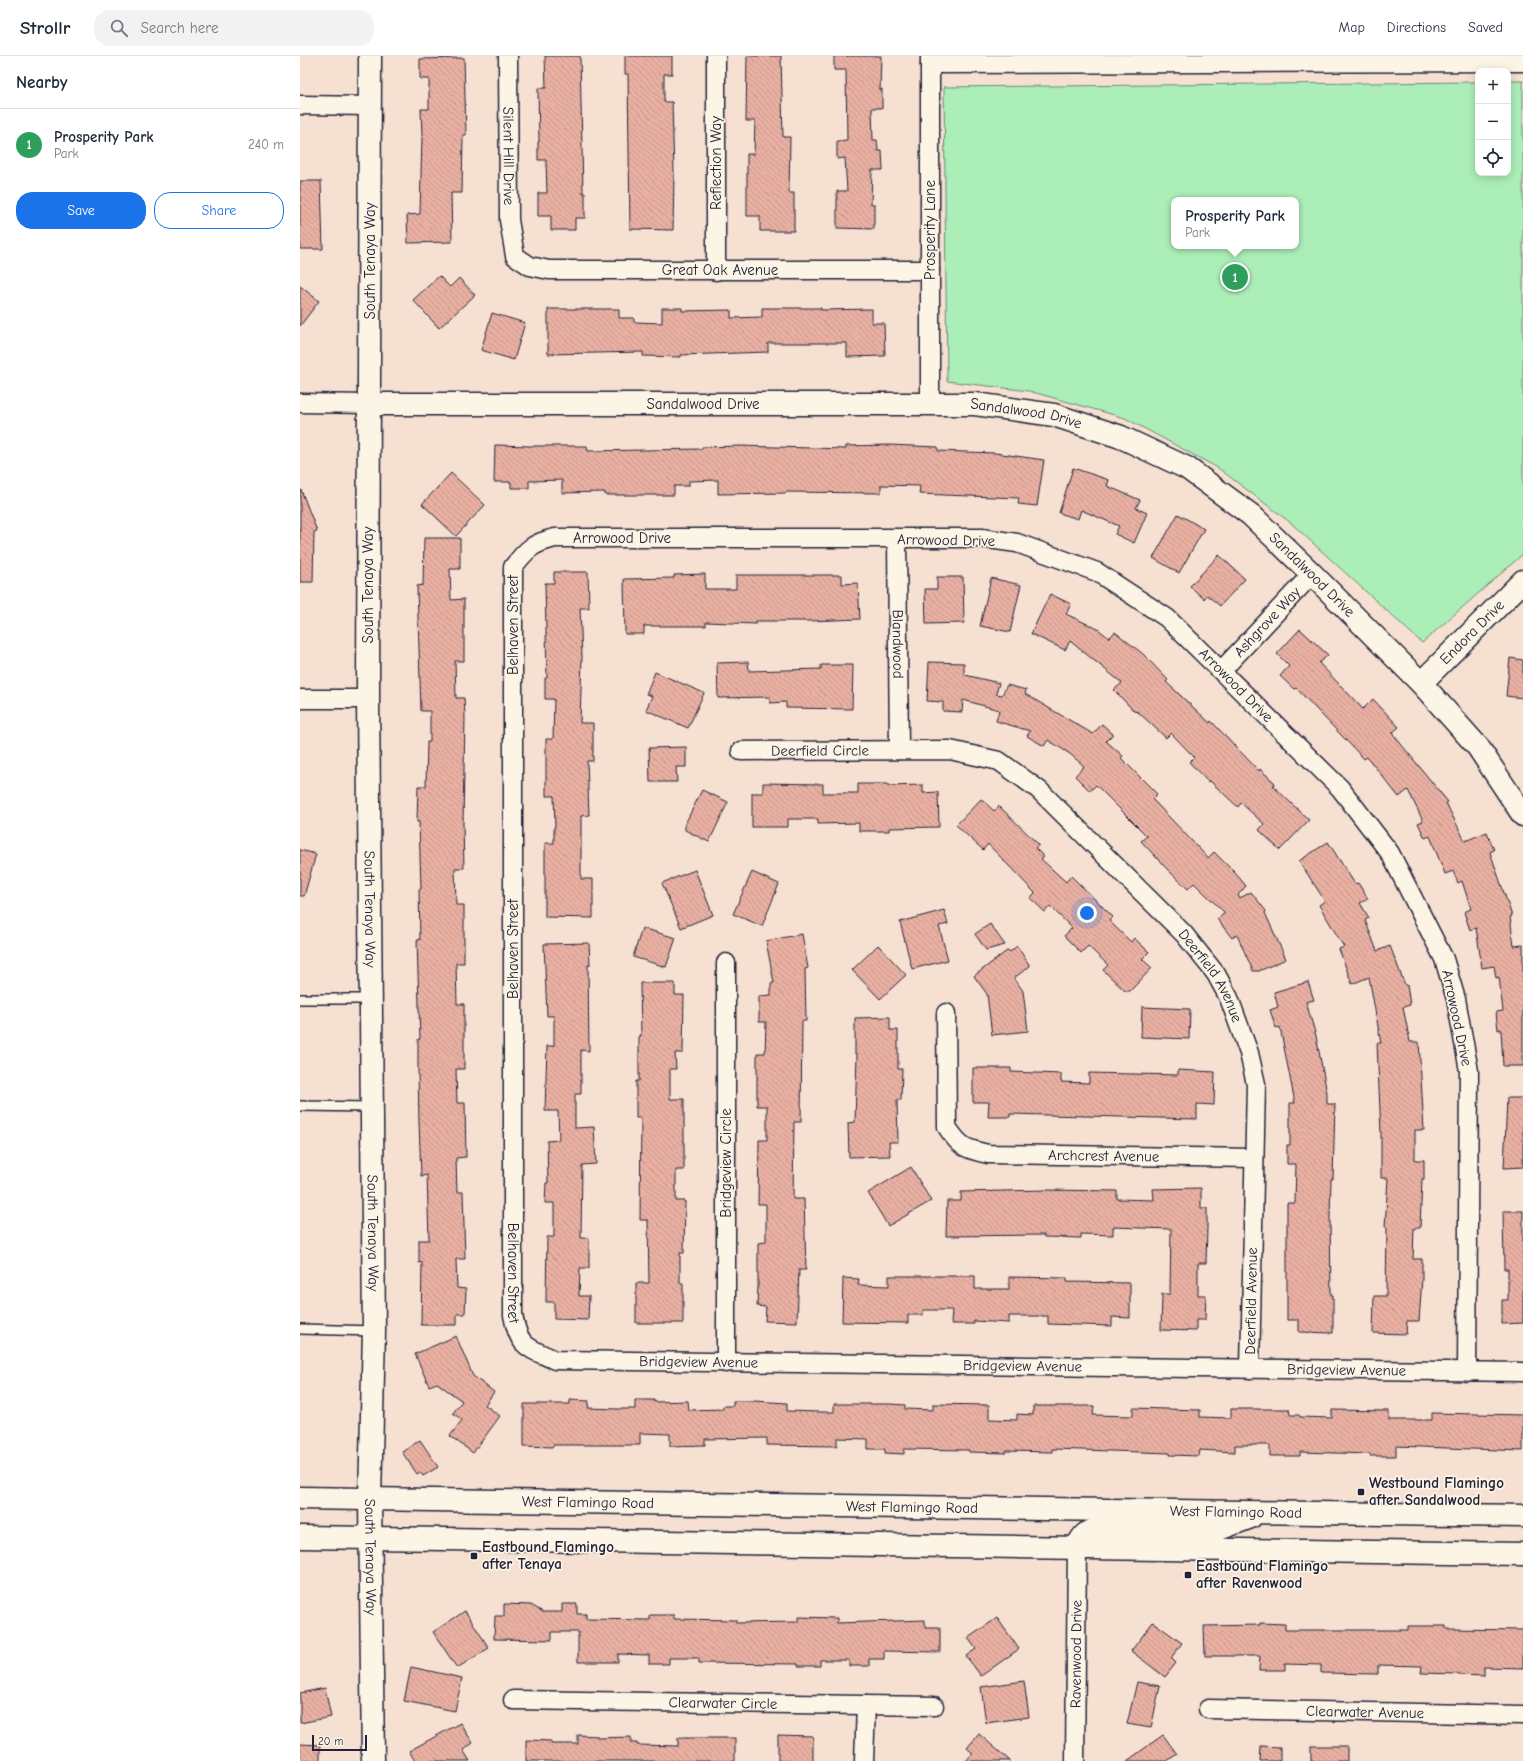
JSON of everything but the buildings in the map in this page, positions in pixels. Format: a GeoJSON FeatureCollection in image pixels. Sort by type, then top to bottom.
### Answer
{"type":"FeatureCollection","features":[{"type":"Feature","properties":{"kind":"street","name":"South Tenaya Way"},"geometry":{"type":"LineString","coordinates":[[370,56],[368,700],[374,1331],[370,1499],[372,1538],[373,1761]]}},
{"type":"Feature","properties":{"kind":"street","name":"Silent Hill Drive"},"geometry":{"type":"LineString","coordinates":[[508,56],[508,220],[515,256]]}},
{"type":"Feature","properties":{"kind":"street","name":"Reflection Way"},"geometry":{"type":"LineString","coordinates":[[716,56],[716,271]]}},
{"type":"Feature","properties":{"kind":"street"},"geometry":{"type":"LineString","coordinates":[[930,60],[1523,62]]}},
{"type":"Feature","properties":{"kind":"street","name":"Prosperity Lane"},"geometry":{"type":"LineString","coordinates":[[930,60],[930,404]]}},
{"type":"Feature","properties":{"kind":"street"},"geometry":{"type":"LineString","coordinates":[[300,105],[370,106]]}},
{"type":"Feature","properties":{"kind":"street","name":"Great Oak Avenue"},"geometry":{"type":"LineString","coordinates":[[515,256],[530,266],[549,270],[930,270]]}},
{"type":"Feature","properties":{"kind":"street"},"geometry":{"type":"LineString","coordinates":[[300,403],[369,404]]}},
{"type":"Feature","properties":{"kind":"street","name":"Sandalwood Drive"},"geometry":{"type":"LineString","coordinates":[[369,404],[975,404],[1054,415],[1121,437],[1187,468],[1251,515],[1421,683],[1478,747],[1523,815]]}},
{"type":"Feature","properties":{"kind":"street","name":"Arrowood Drive"},"geometry":{"type":"LineString","coordinates":[[524,553],[539,542],[555,538],[982,538],[1017,543],[1092,570],[1167,618],[1222,670],[1340,788],[1390,853],[1444,960],[1456,999],[1469,1071],[1467,1372]]}},
{"type":"Feature","properties":{"kind":"street","name":"Blandwood"},"geometry":{"type":"LineString","coordinates":[[898,539],[900,750]]}},
{"type":"Feature","properties":{"kind":"street","name":"Belhaven Street"},"geometry":{"type":"LineString","coordinates":[[524,553],[513,567],[513,1315],[516,1332],[524,1346]]}},
{"type":"Feature","properties":{"kind":"street","name":"Ashgrove Way"},"geometry":{"type":"LineString","coordinates":[[1222,670],[1312,574]]}},
{"type":"Feature","properties":{"kind":"street","name":"Endora Drive"},"geometry":{"type":"LineString","coordinates":[[1421,683],[1523,581]]}},
{"type":"Feature","properties":{"kind":"street"},"geometry":{"type":"LineString","coordinates":[[300,699],[368,700]]}},
{"type":"Feature","properties":{"kind":"street","name":"Deerfield Circle"},"geometry":{"type":"LineString","coordinates":[[741,751],[900,750]]}},
{"type":"Feature","properties":{"kind":"street","name":"Deerfield Avenue"},"geometry":{"type":"LineString","coordinates":[[900,750],[950,750],[999,761],[1004,764],[1039,790],[1184,934],[1216,974],[1229,998],[1249,1052],[1256,1084],[1250,1369]]}},
{"type":"Feature","properties":{"kind":"street","name":"Bridgeview Circle"},"geometry":{"type":"LineString","coordinates":[[726,963],[726,1362]]}},
{"type":"Feature","properties":{"kind":"street","name":"Archcrest Avenue"},"geometry":{"type":"LineString","coordinates":[[946,1013],[947,1127],[956,1141],[970,1150],[988,1154],[1254,1158]]}},
{"type":"Feature","properties":{"kind":"street","name":"Bridgeview Avenue"},"geometry":{"type":"LineString","coordinates":[[524,1346],[556,1360],[1523,1372]]}},
{"type":"Feature","properties":{"kind":"street","name":"West Flamingo Road"},"geometry":{"type":"LineString","coordinates":[[300,1498],[1523,1516]]}},
{"type":"Feature","properties":{"kind":"street"},"geometry":{"type":"LineString","coordinates":[[1077,1547],[1081,1537],[1089,1531],[1099,1529],[1219,1529],[1266,1512]]}},
{"type":"Feature","properties":{"kind":"street"},"geometry":{"type":"LineString","coordinates":[[300,1537],[1523,1554]]}},
{"type":"Feature","properties":{"kind":"street","name":"Ravenwood Drive"},"geometry":{"type":"LineString","coordinates":[[1075,1761],[1077,1547]]}},
{"type":"Feature","properties":{"kind":"street","name":"Clearwater Circle"},"geometry":{"type":"LineString","coordinates":[[513,1700],[934,1706]]}},
{"type":"Feature","properties":{"kind":"street"},"geometry":{"type":"LineString","coordinates":[[864,1761],[866,1705]]}},
{"type":"Feature","properties":{"kind":"street","name":"Clearwater Avenue"},"geometry":{"type":"LineString","coordinates":[[1208,1709],[1523,1715]]}},
{"type":"Feature","properties":{"kind":"lane"},"geometry":{"type":"LineString","coordinates":[[300,1000],[371,999]]}},
{"type":"Feature","properties":{"kind":"lane"},"geometry":{"type":"LineString","coordinates":[[300,1106],[372,1107]]}},
{"type":"Feature","properties":{"kind":"lane"},"geometry":{"type":"LineString","coordinates":[[300,1329],[374,1331]]}},
{"type":"Feature","properties":{"kind":"green space"},"geometry":{"type":"Polygon","coordinates":[[[1511,81],[1523,81],[1523,554],[1422,643],[1291,523],[1218,468],[1125,418],[1029,391],[947,381],[944,87],[1475,82],[1475,176],[1511,176],[1511,81]]]}},
{"type":"Feature","properties":{"kind":"place","name":"Prosperity Park"},"geometry":{"type":"Point","coordinates":[1235,277]}},
{"type":"Feature","properties":{"kind":"place","name":"Westbound Flamingo after Sandalwood"},"geometry":{"type":"Point","coordinates":[1361,1492]}},
{"type":"Feature","properties":{"kind":"place","name":"Eastbound Flamingo after Tenaya"},"geometry":{"type":"Point","coordinates":[474,1556]}},
{"type":"Feature","properties":{"kind":"place","name":"Eastbound Flamingo after Ravenwood"},"geometry":{"type":"Point","coordinates":[1188,1575]}}]}
